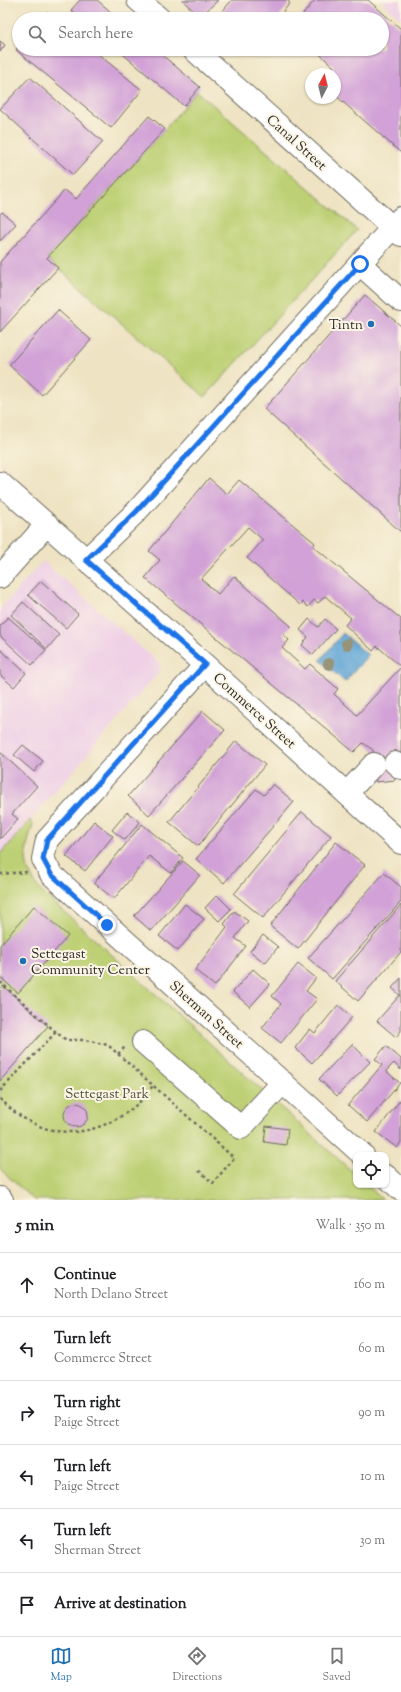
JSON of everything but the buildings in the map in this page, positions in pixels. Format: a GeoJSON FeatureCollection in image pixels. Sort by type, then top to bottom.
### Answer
{"type":"FeatureCollection","features":[{"type":"Feature","properties":{"kind":"street"},"geometry":{"type":"LineString","coordinates":[[138,0],[152,12]]}},
{"type":"Feature","properties":{"kind":"street","name":"Canal Street"},"geometry":{"type":"LineString","coordinates":[[201,56],[398,227]]}},
{"type":"Feature","properties":{"kind":"street"},"geometry":{"type":"LineString","coordinates":[[86,560],[136,512],[360,264],[398,227]]}},
{"type":"Feature","properties":{"kind":"street"},"geometry":{"type":"LineString","coordinates":[[360,264],[401,301]]}},
{"type":"Feature","properties":{"kind":"street","name":"Commerce Street"},"geometry":{"type":"LineString","coordinates":[[0,483],[205,664],[401,843]]}},
{"type":"Feature","properties":{"kind":"street"},"geometry":{"type":"LineString","coordinates":[[0,577],[47,524]]}},
{"type":"Feature","properties":{"kind":"street"},"geometry":{"type":"LineString","coordinates":[[50,872],[43,859],[47,840],[205,664]]}},
{"type":"Feature","properties":{"kind":"street"},"geometry":{"type":"LineString","coordinates":[[346,793],[390,765]]}},
{"type":"Feature","properties":{"kind":"street","name":"Sherman Street"},"geometry":{"type":"LineString","coordinates":[[50,872],[359,1152]]}},
{"type":"Feature","properties":{"kind":"street"},"geometry":{"type":"LineString","coordinates":[[143,1042],[241,1128],[283,1082]]}},
{"type":"Feature","properties":{"kind":"street"},"geometry":{"type":"LineString","coordinates":[[389,1179],[401,1190]]}},
{"type":"Feature","properties":{"kind":"path"},"geometry":{"type":"LineString","coordinates":[[0,874],[50,872]]}},
{"type":"Feature","properties":{"kind":"path"},"geometry":{"type":"LineString","coordinates":[[0,982],[66,1040],[85,1040],[108,1045],[234,1158],[213,1183],[197,1169]]}},
{"type":"Feature","properties":{"kind":"path"},"geometry":{"type":"LineString","coordinates":[[0,1091],[56,1032]]}},
{"type":"Feature","properties":{"kind":"path"},"geometry":{"type":"LineString","coordinates":[[0,1099],[19,1115],[39,1126],[55,1131],[70,1132],[102,1127],[112,1122],[136,1105],[153,1086]]}},
{"type":"Feature","properties":{"kind":"shaded area"},"geometry":{"type":"Polygon","coordinates":[[[380,0],[401,0],[401,19],[380,0]]]}},
{"type":"Feature","properties":{"kind":"shaded area"},"geometry":{"type":"Polygon","coordinates":[[[43,561],[160,664],[160,671],[0,855],[0,609],[43,561]]]}},
{"type":"Feature","properties":{"kind":"green space"},"geometry":{"type":"Polygon","coordinates":[[[197,91],[357,230],[205,397],[47,258],[165,129],[197,91]]]}},
{"type":"Feature","properties":{"kind":"green space","name":"Settegast Park"},"geometry":{"type":"Polygon","coordinates":[[[30,820],[33,824],[26,852],[27,866],[30,874],[41,891],[353,1172],[353,1188],[370,1188],[383,1200],[34,1200],[0,1169],[0,855],[30,820]]]}},
{"type":"Feature","properties":{"kind":"water"},"geometry":{"type":"Polygon","coordinates":[[[343,633],[368,655],[345,682],[320,660],[343,633]]]}},
{"type":"Feature","properties":{"kind":"place","name":"Tintn"},"geometry":{"type":"Point","coordinates":[371,324]}},
{"type":"Feature","properties":{"kind":"place","name":"Settegast Community Center"},"geometry":{"type":"Point","coordinates":[23,961]}},
{"type":"Feature","properties":{"kind":"route"},"geometry":{"type":"LineString","coordinates":[[107,925],[51,874],[43,859],[47,840],[205,664],[86,560],[136,512],[360,264]]}}]}
